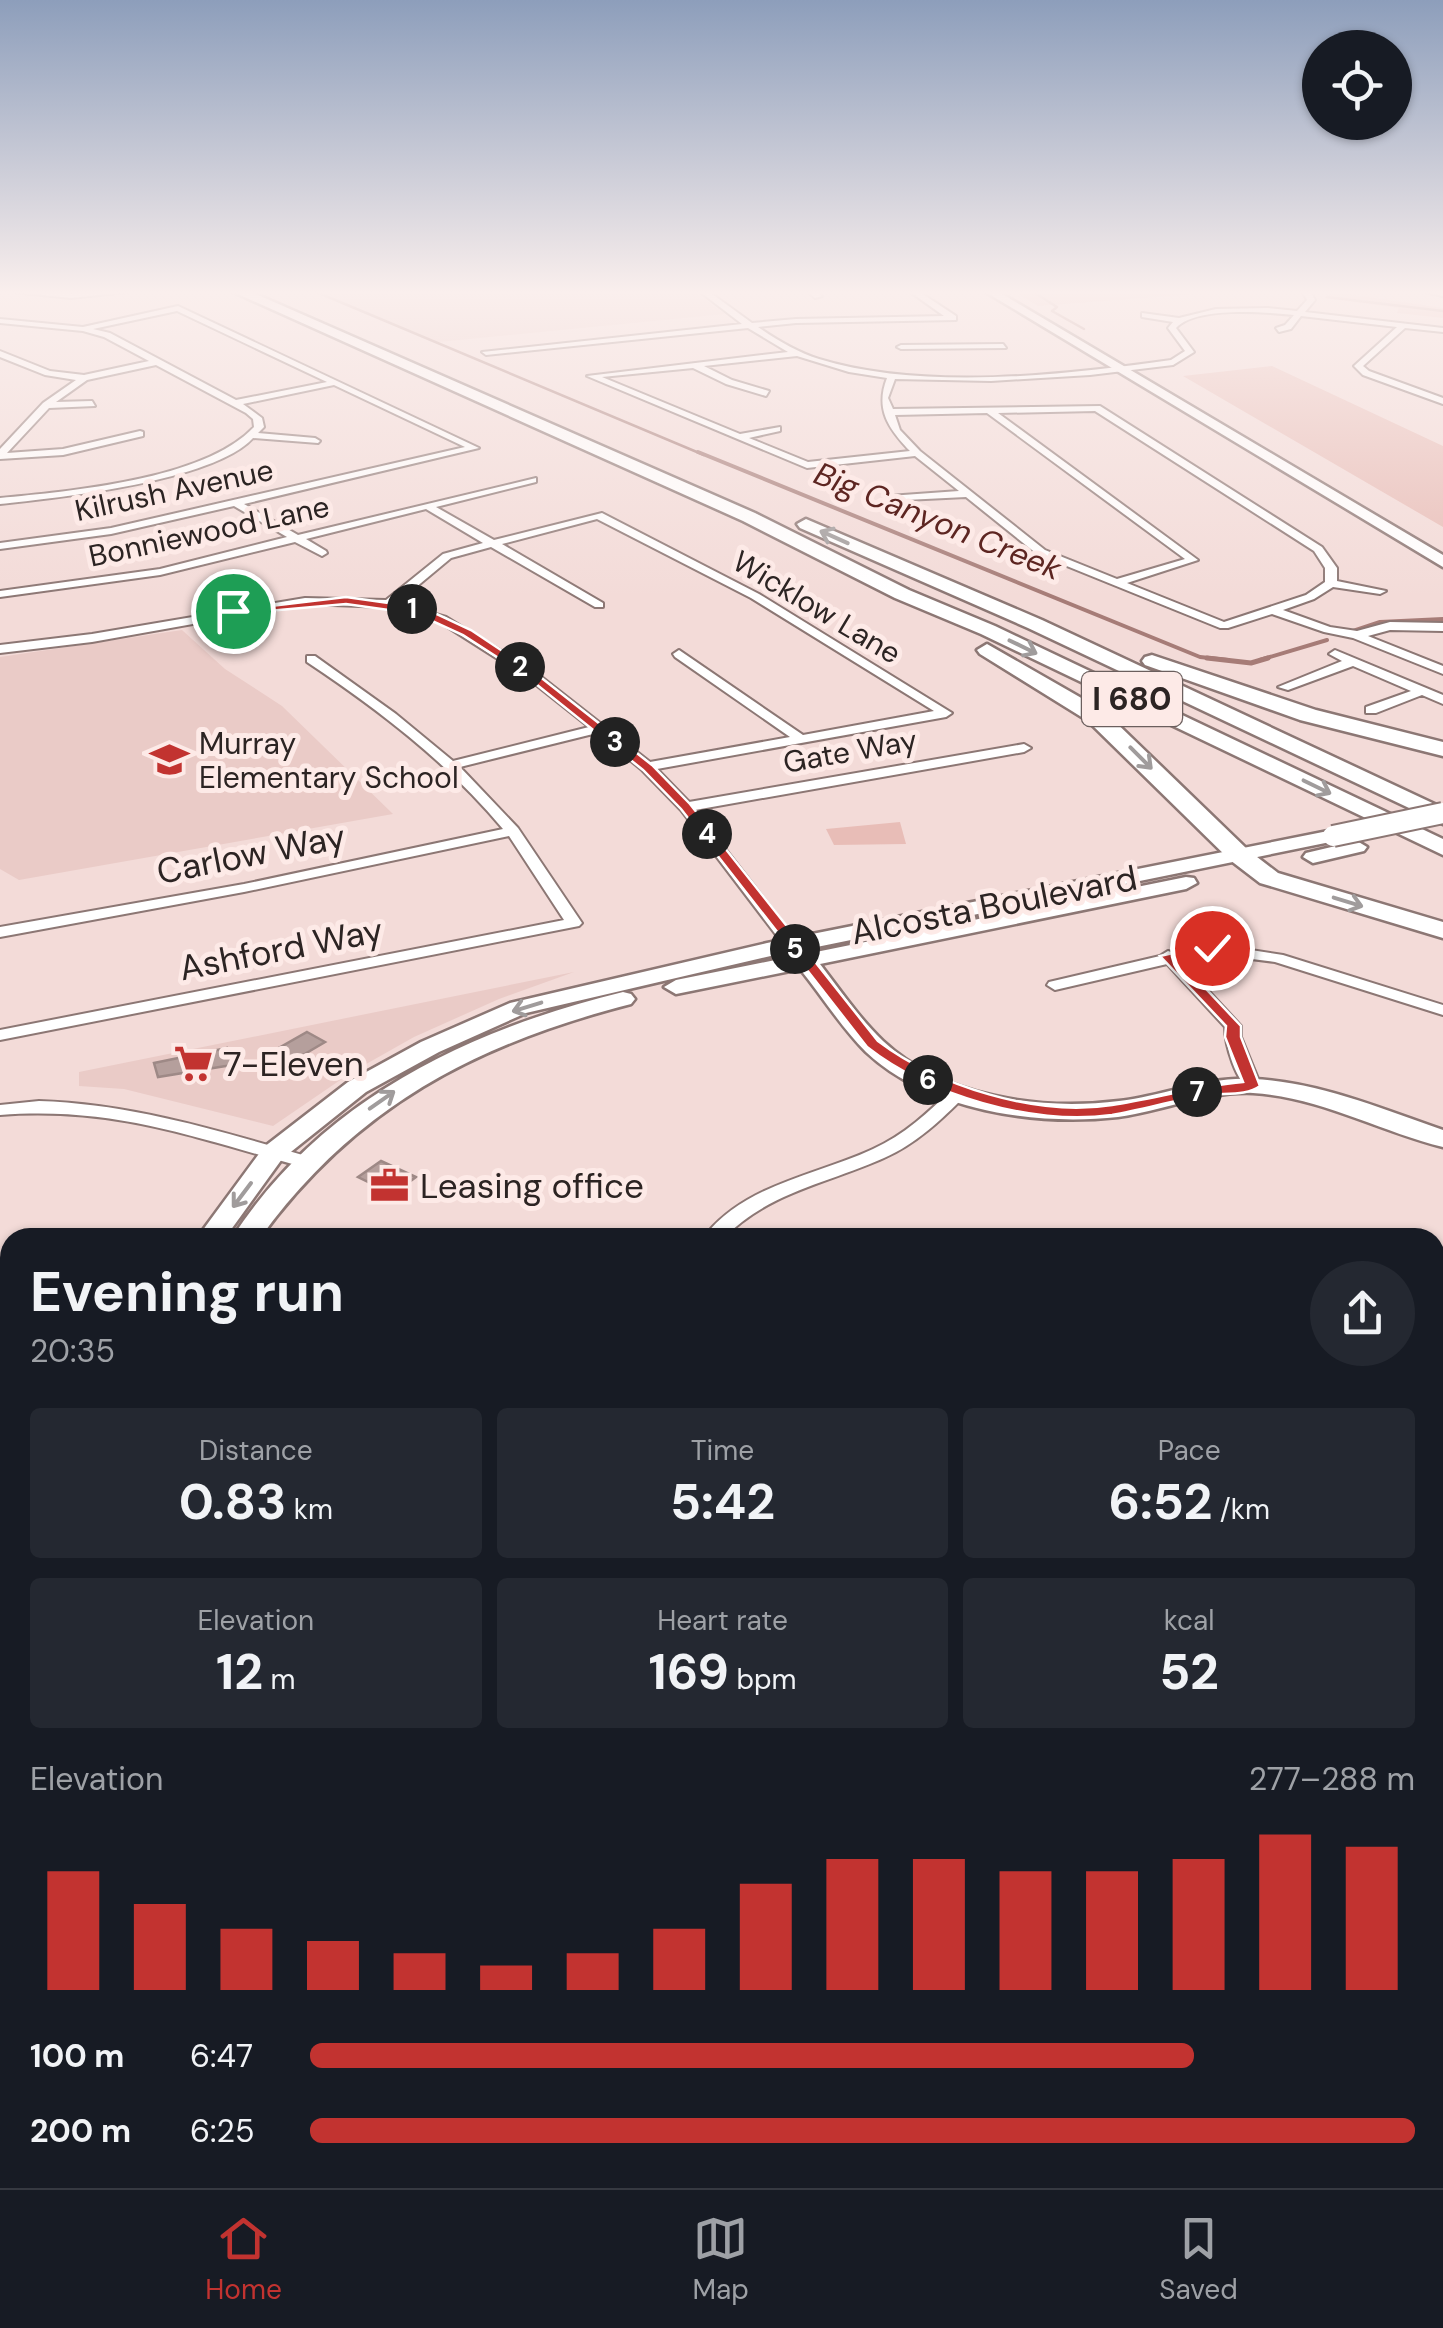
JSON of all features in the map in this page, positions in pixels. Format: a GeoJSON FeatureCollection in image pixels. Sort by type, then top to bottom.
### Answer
{"type":"FeatureCollection","features":[{"type":"Feature","properties":{"kind":"highway","name":"I 680"},"geometry":{"type":"LineString","coordinates":[[469,393],[749,517],[902,594],[988,630],[1443,848]]}},
{"type":"Feature","properties":{"kind":"highway","name":"I 680"},"geometry":{"type":"LineString","coordinates":[[506,393],[1035,624],[1443,815]]}},
{"type":"Feature","properties":{"kind":"highway"},"geometry":{"type":"LineString","coordinates":[[902,594],[916,609],[1096,716],[1269,878],[1443,930]]}},
{"type":"Feature","properties":{"kind":"highway"},"geometry":{"type":"LineString","coordinates":[[1035,624],[1064,628],[1308,715],[1443,749]]}},
{"type":"Feature","properties":{"kind":"highway"},"geometry":{"type":"LineString","coordinates":[[1132,672],[1177,686],[1443,800]]}},
{"type":"Feature","properties":{"kind":"main road"},"geometry":{"type":"LineString","coordinates":[[1160,393],[1443,562]]}},
{"type":"Feature","properties":{"kind":"main road"},"geometry":{"type":"LineString","coordinates":[[1179,393],[1443,547]]}},
{"type":"Feature","properties":{"kind":"main road","name":"Alcosta Boulevard"},"geometry":{"type":"LineString","coordinates":[[1248,862],[1333,836],[1443,815]]}},
{"type":"Feature","properties":{"kind":"main road","name":"Alcosta Boulevard"},"geometry":{"type":"LineString","coordinates":[[252,1228],[279,1190],[307,1162],[381,1100],[440,1062],[494,1038],[602,1003],[800,954],[1248,862],[1357,847],[1443,829]]}},
{"type":"Feature","properties":{"kind":"main road"},"geometry":{"type":"LineString","coordinates":[[800,954],[886,1056],[958,1092],[1042,1108],[1108,1110],[1206,1090],[1252,1086],[1311,1095],[1443,1138]]}},
{"type":"Feature","properties":{"kind":"main road","name":"Alcosta Boulevard"},"geometry":{"type":"LineString","coordinates":[[217,1228],[273,1153],[357,1087],[430,1047],[518,1008],[606,985],[800,954]]}},
{"type":"Feature","properties":{"kind":"street"},"geometry":{"type":"LineString","coordinates":[[0,456],[46,405],[63,393]]}},
{"type":"Feature","properties":{"kind":"street"},"geometry":{"type":"LineString","coordinates":[[0,501],[60,494],[182,469],[234,452],[255,436],[257,418],[217,393]]}},
{"type":"Feature","properties":{"kind":"street"},"geometry":{"type":"LineString","coordinates":[[236,403],[282,393]]}},
{"type":"Feature","properties":{"kind":"street","name":"Kilrush Avenue"},"geometry":{"type":"LineString","coordinates":[[0,546],[111,531],[474,448],[357,393]]}},
{"type":"Feature","properties":{"kind":"street"},"geometry":{"type":"LineString","coordinates":[[632,393],[807,466],[916,453]]}},
{"type":"Feature","properties":{"kind":"street"},"geometry":{"type":"LineString","coordinates":[[886,393],[896,431],[916,453],[1041,552],[1224,626],[1310,597],[1332,583],[1380,591]]}},
{"type":"Feature","properties":{"kind":"street"},"geometry":{"type":"LineString","coordinates":[[1418,393],[1443,402]]}},
{"type":"Feature","properties":{"kind":"street"},"geometry":{"type":"LineString","coordinates":[[46,405],[92,404]]}},
{"type":"Feature","properties":{"kind":"street"},"geometry":{"type":"LineString","coordinates":[[889,412],[1097,408],[1318,549],[1331,568],[1332,583]]}},
{"type":"Feature","properties":{"kind":"street"},"geometry":{"type":"LineString","coordinates":[[990,411],[1193,560],[1118,582]]}},
{"type":"Feature","properties":{"kind":"street"},"geometry":{"type":"LineString","coordinates":[[738,437],[777,429]]}},
{"type":"Feature","properties":{"kind":"street"},"geometry":{"type":"LineString","coordinates":[[0,456],[63,452],[140,434]]}},
{"type":"Feature","properties":{"kind":"street"},"geometry":{"type":"LineString","coordinates":[[255,436],[315,440]]}},
{"type":"Feature","properties":{"kind":"street","name":"Bonniewood Lane"},"geometry":{"type":"LineString","coordinates":[[0,594],[160,572],[532,480]]}},
{"type":"Feature","properties":{"kind":"street"},"geometry":{"type":"LineString","coordinates":[[889,499],[966,494]]}},
{"type":"Feature","properties":{"kind":"street"},"geometry":{"type":"LineString","coordinates":[[236,504],[322,553]]}},
{"type":"Feature","properties":{"kind":"street"},"geometry":{"type":"LineString","coordinates":[[427,506],[599,606]]}},
{"type":"Feature","properties":{"kind":"street","name":"Wicklow Lane"},"geometry":{"type":"LineString","coordinates":[[389,604],[448,556],[598,515],[756,596],[946,712],[647,768]]}},
{"type":"Feature","properties":{"kind":"street"},"geometry":{"type":"LineString","coordinates":[[0,649],[92,638],[266,605],[346,600],[389,604],[431,615],[467,632],[530,674],[647,768],[686,806],[800,954]]}},
{"type":"Feature","properties":{"kind":"street"},"geometry":{"type":"LineString","coordinates":[[1272,610],[1357,636],[1443,670]]}},
{"type":"Feature","properties":{"kind":"street"},"geometry":{"type":"LineString","coordinates":[[1357,636],[1390,626],[1443,627]]}},
{"type":"Feature","properties":{"kind":"street"},"geometry":{"type":"LineString","coordinates":[[679,654],[798,738]]}},
{"type":"Feature","properties":{"kind":"street"},"geometry":{"type":"LineString","coordinates":[[1336,654],[1443,700]]}},
{"type":"Feature","properties":{"kind":"street"},"geometry":{"type":"LineString","coordinates":[[311,659],[364,693],[449,766],[512,831]]}},
{"type":"Feature","properties":{"kind":"street"},"geometry":{"type":"LineString","coordinates":[[1284,687],[1352,662]]}},
{"type":"Feature","properties":{"kind":"street"},"geometry":{"type":"LineString","coordinates":[[1385,675],[1424,662]]}},
{"type":"Feature","properties":{"kind":"street"},"geometry":{"type":"LineString","coordinates":[[1371,710],[1422,691]]}},
{"type":"Feature","properties":{"kind":"street"},"geometry":{"type":"LineString","coordinates":[[449,766],[598,729]]}},
{"type":"Feature","properties":{"kind":"street","name":"Gate Way"},"geometry":{"type":"LineString","coordinates":[[686,806],[1024,748]]}},
{"type":"Feature","properties":{"kind":"street","name":"Ashford Way"},"geometry":{"type":"LineString","coordinates":[[0,1035],[574,923],[512,831]]}},
{"type":"Feature","properties":{"kind":"street","name":"Carlow Way"},"geometry":{"type":"LineString","coordinates":[[0,932],[244,888],[512,831]]}},
{"type":"Feature","properties":{"kind":"street"},"geometry":{"type":"LineString","coordinates":[[1055,984],[1212,948],[1241,950],[1443,1010]]}},
{"type":"Feature","properties":{"kind":"street"},"geometry":{"type":"LineString","coordinates":[[1168,956],[1234,1026],[1233,1037],[1252,1086]]}},
{"type":"Feature","properties":{"kind":"street"},"geometry":{"type":"LineString","coordinates":[[720,1228],[771,1192],[833,1174],[920,1131],[958,1092]]}},
{"type":"Feature","properties":{"kind":"street"},"geometry":{"type":"LineString","coordinates":[[0,1110],[34,1105],[100,1107],[307,1162]]}},
{"type":"Feature","properties":{"kind":"shaded area"},"geometry":{"type":"Polygon","coordinates":[[[1212,393],[1330,393],[1443,446],[1443,527],[1212,393]]]}},
{"type":"Feature","properties":{"kind":"shaded area","name":"Murray Elementary School"},"geometry":{"type":"Polygon","coordinates":[[[182,630],[225,669],[282,706],[393,814],[19,880],[0,869],[0,657],[182,630]]]}},
{"type":"Feature","properties":{"kind":"shaded area"},"geometry":{"type":"Polygon","coordinates":[[[900,822],[906,844],[834,845],[826,829],[900,822]]]}},
{"type":"Feature","properties":{"kind":"shaded area"},"geometry":{"type":"Polygon","coordinates":[[[574,972],[499,999],[414,1037],[352,1072],[273,1126],[124,1089],[79,1086],[79,1072],[574,972]]]}},
{"type":"Feature","properties":{"kind":"building"},"geometry":{"type":"Polygon","coordinates":[[[307,1032],[325,1042],[286,1065],[263,1057],[307,1032]]]}},
{"type":"Feature","properties":{"kind":"building","name":"7-Eleven"},"geometry":{"type":"Polygon","coordinates":[[[227,1048],[232,1065],[158,1077],[154,1063],[227,1048]]]}},
{"type":"Feature","properties":{"kind":"building","name":"Leasing office"},"geometry":{"type":"Polygon","coordinates":[[[381,1161],[416,1177],[393,1194],[358,1177],[381,1161]]]}},
{"type":"Feature","properties":{"kind":"waterway","name":"Big Canyon Creek"},"geometry":{"type":"LineString","coordinates":[[557,393],[704,455]]}},
{"type":"Feature","properties":{"kind":"waterway","name":"Big Canyon Creek"},"geometry":{"type":"LineString","coordinates":[[698,452],[1200,657],[1228,660]]}},
{"type":"Feature","properties":{"kind":"waterway","name":"Big Canyon Creek"},"geometry":{"type":"LineString","coordinates":[[1353,631],[1380,622],[1443,619]]}},
{"type":"Feature","properties":{"kind":"waterway","name":"Big Canyon Creek"},"geometry":{"type":"LineString","coordinates":[[1260,660],[1327,640]]}},
{"type":"Feature","properties":{"kind":"waterway","name":"Big Canyon Creek"},"geometry":{"type":"LineString","coordinates":[[1207,658],[1251,663],[1268,658]]}},
{"type":"Feature","properties":{"kind":"place","name":"Murray Elementary School"},"geometry":{"type":"Point","coordinates":[169,760]}},
{"type":"Feature","properties":{"kind":"place","name":"7-Eleven"},"geometry":{"type":"Point","coordinates":[193,1064]}},
{"type":"Feature","properties":{"kind":"place","name":"Leasing office"},"geometry":{"type":"Point","coordinates":[390,1186]}},
{"type":"Feature","properties":{"kind":"route"},"geometry":{"type":"LineString","coordinates":[[233,611],[346,600],[420,611],[467,632],[530,674],[647,768],[686,806],[872,1044],[905,1069],[958,1092],[998,1102],[1077,1111],[1139,1106],[1206,1090],[1252,1086],[1233,1037],[1234,1026],[1168,956],[1212,948]]}}]}
